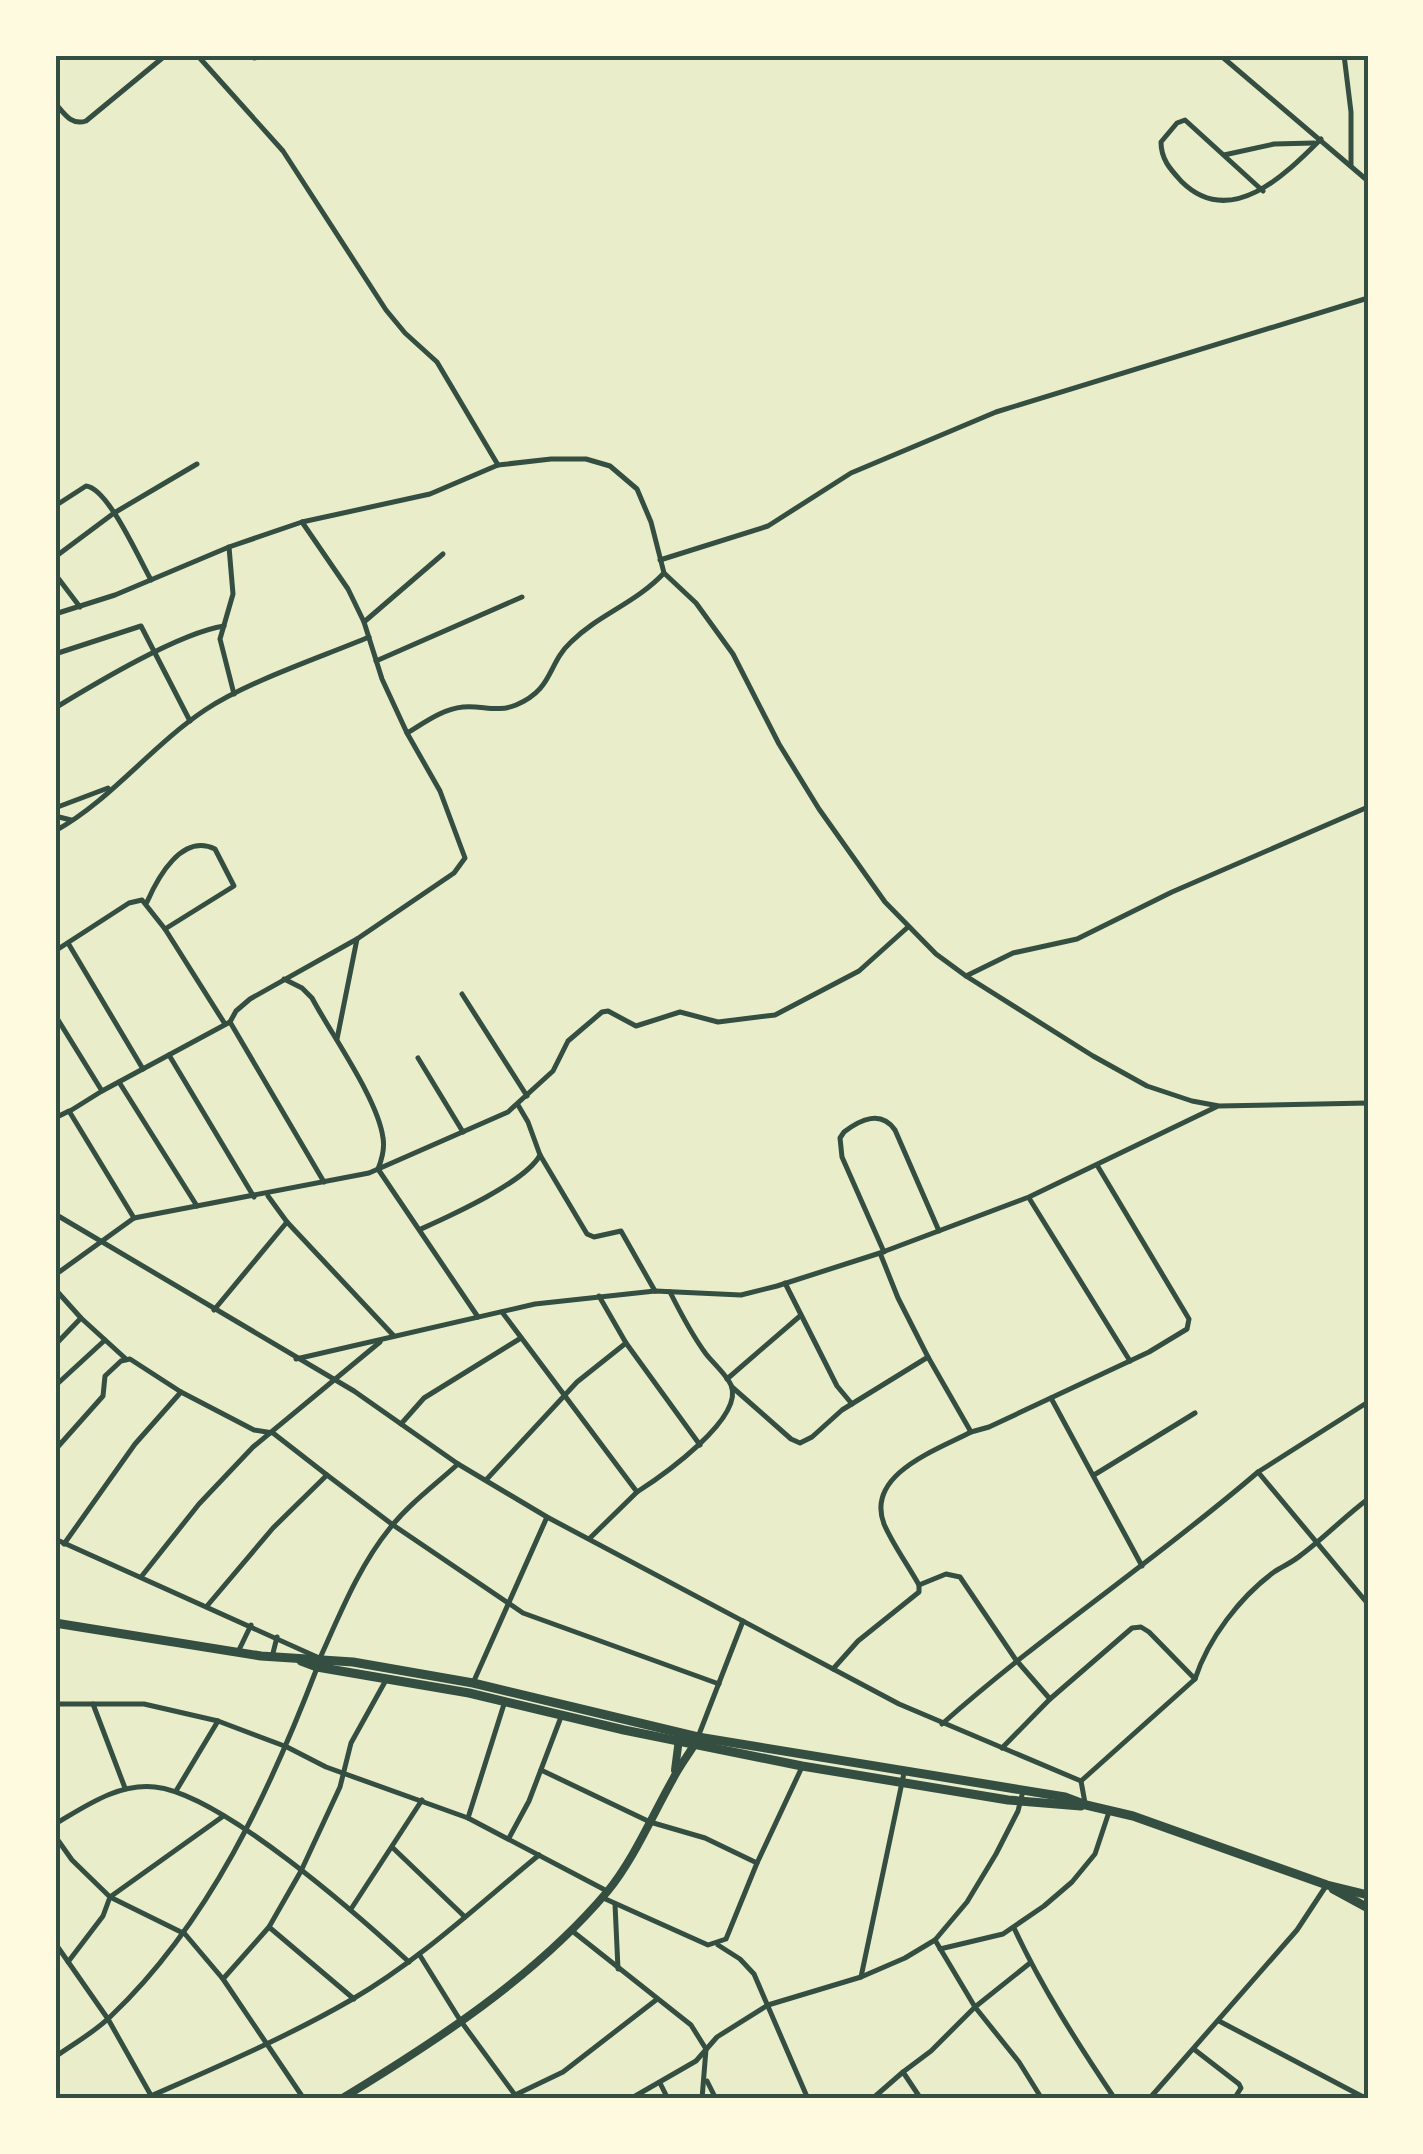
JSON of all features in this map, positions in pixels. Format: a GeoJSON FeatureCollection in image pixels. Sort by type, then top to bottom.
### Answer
{"type":"FeatureCollection","features":[{"type":"Feature","properties":{"kind":"main road"},"geometry":{"type":"LineString","coordinates":[[55,1622],[471,1688],[802,1766],[900,1784],[1022,1796]]}},
{"type":"Feature","properties":{"kind":"main road"},"geometry":{"type":"LineString","coordinates":[[318,1663],[471,1688],[561,1716],[680,1737]]}},
{"type":"Feature","properties":{"kind":"main road"},"geometry":{"type":"LineString","coordinates":[[696,1741],[948,1778],[1064,1807],[1086,1805],[1110,1810],[1368,1896]]}},
{"type":"Feature","properties":{"kind":"main road"},"geometry":{"type":"LineString","coordinates":[[1327,1885],[1368,1908]]}},
{"type":"Feature","properties":{"kind":"street"},"geometry":{"type":"LineString","coordinates":[[55,103],[70,120],[86,121],[166,55]]}},
{"type":"Feature","properties":{"kind":"street"},"geometry":{"type":"LineString","coordinates":[[197,55],[283,151],[386,310],[404,333],[437,362],[498,465]]}},
{"type":"Feature","properties":{"kind":"street"},"geometry":{"type":"LineString","coordinates":[[246,55],[268,55]]}},
{"type":"Feature","properties":{"kind":"street"},"geometry":{"type":"LineString","coordinates":[[1220,55],[1368,181]]}},
{"type":"Feature","properties":{"kind":"street"},"geometry":{"type":"LineString","coordinates":[[1344,55],[1352,112],[1350,165]]}},
{"type":"Feature","properties":{"kind":"street"},"geometry":{"type":"LineString","coordinates":[[1263,191],[1184,120],[1160,142],[1165,162],[1198,194],[1236,198],[1263,191],[1319,141]]}},
{"type":"Feature","properties":{"kind":"street"},"geometry":{"type":"LineString","coordinates":[[1224,155],[1274,144],[1319,141]]}},
{"type":"Feature","properties":{"kind":"street"},"geometry":{"type":"LineString","coordinates":[[660,560],[763,528],[852,473],[996,412],[1368,298]]}},
{"type":"Feature","properties":{"kind":"street"},"geometry":{"type":"LineString","coordinates":[[55,614],[302,522],[430,494],[498,465],[552,459],[586,460],[610,466],[630,481],[642,497],[664,573],[696,603],[724,640],[779,744],[819,809],[885,902],[966,976],[1092,1056],[1148,1086],[1192,1101],[1219,1106],[1368,1103]]}},
{"type":"Feature","properties":{"kind":"street"},"geometry":{"type":"LineString","coordinates":[[55,557],[114,513],[197,464]]}},
{"type":"Feature","properties":{"kind":"street"},"geometry":{"type":"LineString","coordinates":[[55,506],[92,485],[114,513],[150,580]]}},
{"type":"Feature","properties":{"kind":"street"},"geometry":{"type":"LineString","coordinates":[[55,1118],[228,1023],[241,1006],[357,939],[454,874],[466,858],[440,792],[407,733],[364,622],[336,568],[302,522]]}},
{"type":"Feature","properties":{"kind":"street"},"geometry":{"type":"LineString","coordinates":[[229,547],[233,594],[220,644],[234,694]]}},
{"type":"Feature","properties":{"kind":"street"},"geometry":{"type":"LineString","coordinates":[[364,622],[443,554]]}},
{"type":"Feature","properties":{"kind":"street"},"geometry":{"type":"LineString","coordinates":[[407,733],[447,710],[468,706],[502,709],[526,700],[546,684],[571,641],[632,602],[664,573]]}},
{"type":"Feature","properties":{"kind":"street"},"geometry":{"type":"LineString","coordinates":[[55,574],[80,607]]}},
{"type":"Feature","properties":{"kind":"street"},"geometry":{"type":"LineString","coordinates":[[376,661],[522,597]]}},
{"type":"Feature","properties":{"kind":"street"},"geometry":{"type":"LineString","coordinates":[[55,654],[136,626],[145,630],[190,721]]}},
{"type":"Feature","properties":{"kind":"street"},"geometry":{"type":"LineString","coordinates":[[55,708],[203,630],[224,626]]}},
{"type":"Feature","properties":{"kind":"street"},"geometry":{"type":"LineString","coordinates":[[55,812],[110,787],[190,721],[234,694],[369,637]]}},
{"type":"Feature","properties":{"kind":"street"},"geometry":{"type":"LineString","coordinates":[[55,832],[100,802],[110,787]]}},
{"type":"Feature","properties":{"kind":"street"},"geometry":{"type":"LineString","coordinates":[[966,976],[1013,953],[1077,939],[1314,828],[1368,807]]}},
{"type":"Feature","properties":{"kind":"street"},"geometry":{"type":"LineString","coordinates":[[55,812],[72,820]]}},
{"type":"Feature","properties":{"kind":"street"},"geometry":{"type":"LineString","coordinates":[[146,903],[169,862],[200,846],[215,849],[234,886],[165,929]]}},
{"type":"Feature","properties":{"kind":"street"},"geometry":{"type":"LineString","coordinates":[[55,951],[129,903],[139,899],[146,903],[228,1023],[325,1184]]}},
{"type":"Feature","properties":{"kind":"street"},"geometry":{"type":"LineString","coordinates":[[55,1275],[134,1218],[325,1184],[378,1169],[463,1132],[518,1105],[554,1071],[568,1042],[602,1012],[608,1011],[636,1026],[680,1012],[718,1022],[763,1018],[849,977],[908,927]]}},
{"type":"Feature","properties":{"kind":"street"},"geometry":{"type":"LineString","coordinates":[[336,1042],[357,939]]}},
{"type":"Feature","properties":{"kind":"street"},"geometry":{"type":"LineString","coordinates":[[68,943],[143,1069]]}},
{"type":"Feature","properties":{"kind":"street"},"geometry":{"type":"LineString","coordinates":[[284,979],[309,994],[365,1094],[382,1132],[383,1152],[378,1169]]}},
{"type":"Feature","properties":{"kind":"street"},"geometry":{"type":"LineString","coordinates":[[462,994],[527,1096]]}},
{"type":"Feature","properties":{"kind":"street"},"geometry":{"type":"LineString","coordinates":[[55,1015],[102,1091]]}},
{"type":"Feature","properties":{"kind":"street"},"geometry":{"type":"LineString","coordinates":[[170,1055],[254,1197]]}},
{"type":"Feature","properties":{"kind":"street"},"geometry":{"type":"LineString","coordinates":[[418,1058],[463,1132]]}},
{"type":"Feature","properties":{"kind":"street"},"geometry":{"type":"LineString","coordinates":[[119,1082],[198,1207]]}},
{"type":"Feature","properties":{"kind":"street"},"geometry":{"type":"LineString","coordinates":[[518,1105],[540,1155],[587,1234],[594,1238],[622,1231],[655,1291]]}},
{"type":"Feature","properties":{"kind":"street"},"geometry":{"type":"LineString","coordinates":[[296,1359],[502,1312],[599,1296],[655,1291],[742,1294],[784,1283],[882,1253],[1029,1197],[1219,1106]]}},
{"type":"Feature","properties":{"kind":"street"},"geometry":{"type":"LineString","coordinates":[[69,1111],[134,1218]]}},
{"type":"Feature","properties":{"kind":"street"},"geometry":{"type":"LineString","coordinates":[[939,1230],[887,1119],[864,1120],[844,1132],[840,1146],[898,1298],[971,1432]]}},
{"type":"Feature","properties":{"kind":"street"},"geometry":{"type":"LineString","coordinates":[[420,1229],[460,1212],[526,1173],[540,1155]]}},
{"type":"Feature","properties":{"kind":"street"},"geometry":{"type":"LineString","coordinates":[[833,1668],[919,1592],[919,1585],[884,1522],[882,1494],[893,1476],[971,1432],[1130,1361],[1190,1324],[1097,1165]]}},
{"type":"Feature","properties":{"kind":"street"},"geometry":{"type":"LineString","coordinates":[[378,1169],[478,1317]]}},
{"type":"Feature","properties":{"kind":"street"},"geometry":{"type":"LineString","coordinates":[[267,1195],[287,1222],[394,1337]]}},
{"type":"Feature","properties":{"kind":"street"},"geometry":{"type":"LineString","coordinates":[[1029,1197],[1130,1361]]}},
{"type":"Feature","properties":{"kind":"street"},"geometry":{"type":"LineString","coordinates":[[55,1214],[333,1379],[458,1464],[547,1517],[942,1724],[1081,1781]]}},
{"type":"Feature","properties":{"kind":"street"},"geometry":{"type":"LineString","coordinates":[[214,1310],[287,1222]]}},
{"type":"Feature","properties":{"kind":"street"},"geometry":{"type":"LineString","coordinates":[[784,1283],[837,1386],[852,1404]]}},
{"type":"Feature","properties":{"kind":"street"},"geometry":{"type":"LineString","coordinates":[[55,1290],[126,1359],[254,1430],[273,1433],[392,1524],[523,1613],[719,1684]]}},
{"type":"Feature","properties":{"kind":"street"},"geometry":{"type":"LineString","coordinates":[[670,1292],[706,1353],[732,1387],[790,1440],[800,1443],[852,1404],[928,1358]]}},
{"type":"Feature","properties":{"kind":"street"},"geometry":{"type":"LineString","coordinates":[[599,1296],[626,1344],[700,1445]]}},
{"type":"Feature","properties":{"kind":"street"},"geometry":{"type":"LineString","coordinates":[[502,1312],[638,1492]]}},
{"type":"Feature","properties":{"kind":"street"},"geometry":{"type":"LineString","coordinates":[[727,1379],[800,1316]]}},
{"type":"Feature","properties":{"kind":"street"},"geometry":{"type":"LineString","coordinates":[[55,1345],[81,1318]]}},
{"type":"Feature","properties":{"kind":"street"},"geometry":{"type":"LineString","coordinates":[[402,1424],[424,1398],[522,1338]]}},
{"type":"Feature","properties":{"kind":"street"},"geometry":{"type":"LineString","coordinates":[[141,1577],[253,1447],[384,1339]]}},
{"type":"Feature","properties":{"kind":"street"},"geometry":{"type":"LineString","coordinates":[[55,1386],[105,1340]]}},
{"type":"Feature","properties":{"kind":"street"},"geometry":{"type":"LineString","coordinates":[[486,1480],[594,1367],[626,1344]]}},
{"type":"Feature","properties":{"kind":"street"},"geometry":{"type":"LineString","coordinates":[[55,1450],[102,1396],[105,1376],[126,1359]]}},
{"type":"Feature","properties":{"kind":"street"},"geometry":{"type":"LineString","coordinates":[[590,1538],[638,1492],[700,1445],[732,1407],[732,1387]]}},
{"type":"Feature","properties":{"kind":"street"},"geometry":{"type":"LineString","coordinates":[[64,1544],[135,1444],[181,1392]]}},
{"type":"Feature","properties":{"kind":"street"},"geometry":{"type":"LineString","coordinates":[[1051,1398],[1142,1566]]}},
{"type":"Feature","properties":{"kind":"street"},"geometry":{"type":"LineString","coordinates":[[942,1724],[1016,1660],[1199,1523],[1258,1472],[1368,1402]]}},
{"type":"Feature","properties":{"kind":"street"},"geometry":{"type":"LineString","coordinates":[[1094,1475],[1195,1413]]}},
{"type":"Feature","properties":{"kind":"street"},"geometry":{"type":"LineString","coordinates":[[55,2057],[108,2019],[185,1934],[286,1747],[318,1663],[352,1590],[392,1524],[458,1464]]}},
{"type":"Feature","properties":{"kind":"street"},"geometry":{"type":"LineString","coordinates":[[1258,1472],[1368,1604]]}},
{"type":"Feature","properties":{"kind":"street"},"geometry":{"type":"LineString","coordinates":[[208,1606],[273,1528],[327,1475]]}},
{"type":"Feature","properties":{"kind":"street"},"geometry":{"type":"LineString","coordinates":[[1081,1781],[1194,1679],[1204,1656],[1236,1610],[1272,1574],[1304,1554],[1368,1499]]}},
{"type":"Feature","properties":{"kind":"street"},"geometry":{"type":"LineString","coordinates":[[471,1688],[547,1517]]}},
{"type":"Feature","properties":{"kind":"street"},"geometry":{"type":"LineString","coordinates":[[55,1539],[250,1625],[318,1663]]}},
{"type":"Feature","properties":{"kind":"street"},"geometry":{"type":"LineString","coordinates":[[919,1585],[946,1574],[960,1577],[1016,1660],[1050,1699]]}},
{"type":"Feature","properties":{"kind":"street"},"geometry":{"type":"LineString","coordinates":[[340,2099],[388,2071],[524,1972],[604,1894],[696,1741],[744,1620]]}},
{"type":"Feature","properties":{"kind":"street"},"geometry":{"type":"LineString","coordinates":[[238,1652],[250,1625]]}},
{"type":"Feature","properties":{"kind":"street"},"geometry":{"type":"LineString","coordinates":[[1002,1748],[1050,1699],[1132,1628],[1141,1627],[1149,1632],[1194,1679]]}},
{"type":"Feature","properties":{"kind":"street"},"geometry":{"type":"LineString","coordinates":[[272,1657],[277,1638]]}},
{"type":"Feature","properties":{"kind":"street"},"geometry":{"type":"LineString","coordinates":[[223,1979],[269,1928],[301,1872],[340,1787],[351,1742],[387,1677]]}},
{"type":"Feature","properties":{"kind":"street"},"geometry":{"type":"LineString","coordinates":[[468,1818],[505,1701]]}},
{"type":"Feature","properties":{"kind":"street"},"geometry":{"type":"LineString","coordinates":[[55,1704],[144,1704],[218,1722],[286,1747],[468,1818],[509,1838],[615,1904],[708,1946],[726,1939],[802,1766]]}},
{"type":"Feature","properties":{"kind":"street"},"geometry":{"type":"LineString","coordinates":[[93,1704],[126,1788]]}},
{"type":"Feature","properties":{"kind":"street"},"geometry":{"type":"LineString","coordinates":[[509,1838],[530,1801],[561,1716]]}},
{"type":"Feature","properties":{"kind":"street"},"geometry":{"type":"LineString","coordinates":[[176,1792],[218,1722]]}},
{"type":"Feature","properties":{"kind":"street"},"geometry":{"type":"LineString","coordinates":[[675,1775],[680,1737]]}},
{"type":"Feature","properties":{"kind":"street"},"geometry":{"type":"LineString","coordinates":[[541,1770],[650,1822],[705,1838],[757,1863]]}},
{"type":"Feature","properties":{"kind":"street"},"geometry":{"type":"LineString","coordinates":[[861,1977],[904,1772]]}},
{"type":"Feature","properties":{"kind":"street"},"geometry":{"type":"LineString","coordinates":[[946,1790],[948,1778]]}},
{"type":"Feature","properties":{"kind":"street"},"geometry":{"type":"LineString","coordinates":[[1081,1781],[1086,1805]]}},
{"type":"Feature","properties":{"kind":"street"},"geometry":{"type":"LineString","coordinates":[[55,1824],[126,1788],[154,1786],[176,1792],[245,1829],[351,1909],[409,1962]]}},
{"type":"Feature","properties":{"kind":"street"},"geometry":{"type":"LineString","coordinates":[[630,2099],[696,2061],[717,2037],[768,2005],[861,1977],[935,1940],[968,1902],[996,1854],[1022,1796]]}},
{"type":"Feature","properties":{"kind":"street"},"geometry":{"type":"LineString","coordinates":[[351,1909],[422,1800]]}},
{"type":"Feature","properties":{"kind":"street"},"geometry":{"type":"LineString","coordinates":[[940,1949],[992,1938],[1014,1928],[1072,1882],[1094,1854],[1110,1810]]}},
{"type":"Feature","properties":{"kind":"street"},"geometry":{"type":"LineString","coordinates":[[68,1962],[103,1916],[110,1897],[222,1817]]}},
{"type":"Feature","properties":{"kind":"street"},"geometry":{"type":"LineString","coordinates":[[55,1836],[72,1860],[110,1897],[185,1934],[223,1979],[304,2099]]}},
{"type":"Feature","properties":{"kind":"street"},"geometry":{"type":"LineString","coordinates":[[393,1848],[465,1916]]}},
{"type":"Feature","properties":{"kind":"street"},"geometry":{"type":"LineString","coordinates":[[55,1942],[108,2019],[152,2097],[269,2044],[354,1998],[409,1962],[538,1855]]}},
{"type":"Feature","properties":{"kind":"street"},"geometry":{"type":"LineString","coordinates":[[1149,2099],[1297,1930],[1327,1885]]}},
{"type":"Feature","properties":{"kind":"street"},"geometry":{"type":"LineString","coordinates":[[615,1904],[618,1969]]}},
{"type":"Feature","properties":{"kind":"street"},"geometry":{"type":"LineString","coordinates":[[269,1928],[354,1998]]}},
{"type":"Feature","properties":{"kind":"street"},"geometry":{"type":"LineString","coordinates":[[1014,1928],[1074,2037],[1115,2099]]}},
{"type":"Feature","properties":{"kind":"street"},"geometry":{"type":"LineString","coordinates":[[571,1930],[691,2025],[706,2049],[702,2099]]}},
{"type":"Feature","properties":{"kind":"street"},"geometry":{"type":"LineString","coordinates":[[935,1940],[975,2006],[1042,2099]]}},
{"type":"Feature","properties":{"kind":"street"},"geometry":{"type":"LineString","coordinates":[[718,1944],[748,1966],[808,2099]]}},
{"type":"Feature","properties":{"kind":"street"},"geometry":{"type":"LineString","coordinates":[[419,1954],[460,2020],[516,2097],[563,2072],[656,2000]]}},
{"type":"Feature","properties":{"kind":"street"},"geometry":{"type":"LineString","coordinates":[[872,2099],[1030,1962]]}},
{"type":"Feature","properties":{"kind":"street"},"geometry":{"type":"LineString","coordinates":[[1219,2021],[1367,2099]]}},
{"type":"Feature","properties":{"kind":"street"},"geometry":{"type":"LineString","coordinates":[[1194,2050],[1239,2084],[1242,2088],[1234,2099]]}},
{"type":"Feature","properties":{"kind":"street"},"geometry":{"type":"LineString","coordinates":[[903,2072],[921,2099]]}},
{"type":"Feature","properties":{"kind":"street"},"geometry":{"type":"LineString","coordinates":[[706,2078],[716,2099]]}},
{"type":"Feature","properties":{"kind":"street"},"geometry":{"type":"LineString","coordinates":[[660,2083],[668,2099]]}}]}
